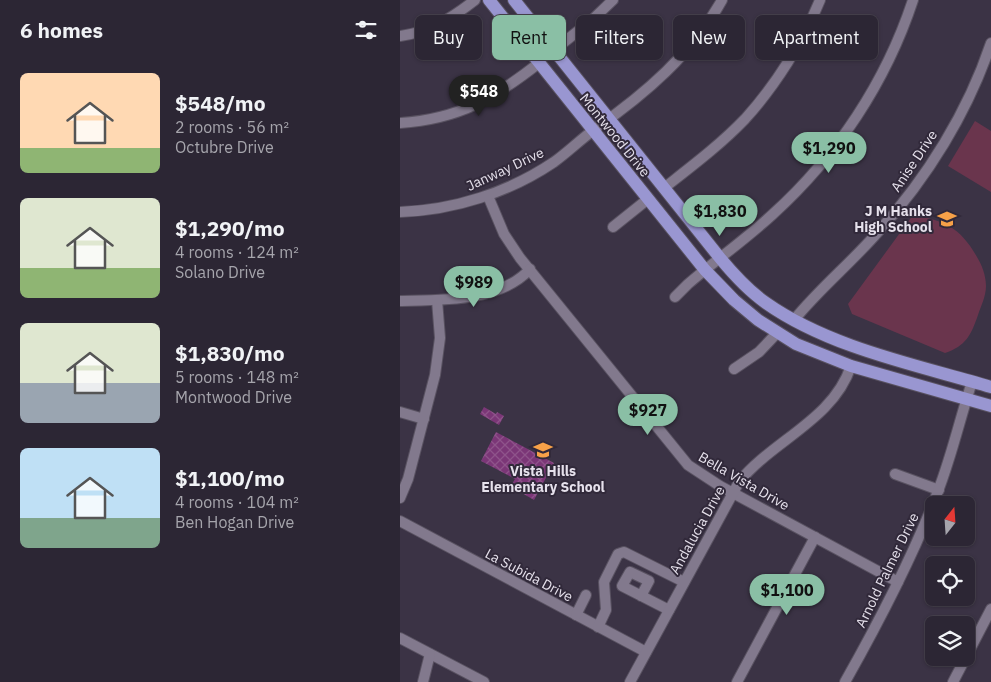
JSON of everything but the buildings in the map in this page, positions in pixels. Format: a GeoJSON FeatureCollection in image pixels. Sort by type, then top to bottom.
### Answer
{"type":"FeatureCollection","features":[{"type":"Feature","properties":{"kind":"main road","name":"Montwood Drive"},"geometry":{"type":"LineString","coordinates":[[489,0],[705,270],[734,300],[777,334],[796,344],[851,366],[991,406]]}},
{"type":"Feature","properties":{"kind":"main road","name":"Montwood Drive"},"geometry":{"type":"LineString","coordinates":[[514,0],[526,15]]}},
{"type":"Feature","properties":{"kind":"main road","name":"Montwood Drive"},"geometry":{"type":"LineString","coordinates":[[562,60],[720,258],[751,291],[765,302],[794,320],[841,342],[991,387]]}},
{"type":"Feature","properties":{"kind":"street"},"geometry":{"type":"LineString","coordinates":[[400,36],[422,32],[442,24],[475,0]]}},
{"type":"Feature","properties":{"kind":"street"},"geometry":{"type":"LineString","coordinates":[[566,41],[613,0]]}},
{"type":"Feature","properties":{"kind":"street","name":"Janway Drive"},"geometry":{"type":"LineString","coordinates":[[400,212],[452,206],[488,196],[554,162],[669,70],[701,32],[722,0]]}},
{"type":"Feature","properties":{"kind":"street"},"geometry":{"type":"LineString","coordinates":[[664,188],[704,157],[745,118],[793,53],[820,0]]}},
{"type":"Feature","properties":{"kind":"street"},"geometry":{"type":"LineString","coordinates":[[676,297],[705,270],[775,212],[825,160],[875,86],[889,60],[913,0]]}},
{"type":"Feature","properties":{"kind":"street","name":"Anise Drive"},"geometry":{"type":"LineString","coordinates":[[794,320],[880,230],[921,178],[959,116],[979,75],[991,43]]}},
{"type":"Feature","properties":{"kind":"street"},"geometry":{"type":"LineString","coordinates":[[400,124],[429,120],[461,112],[495,95],[539,63]]}},
{"type":"Feature","properties":{"kind":"street","name":"Bella Vista Drive"},"geometry":{"type":"LineString","coordinates":[[488,196],[504,234],[680,457],[702,475],[898,582]]}},
{"type":"Feature","properties":{"kind":"street"},"geometry":{"type":"LineString","coordinates":[[614,227],[648,199]]}},
{"type":"Feature","properties":{"kind":"street"},"geometry":{"type":"LineString","coordinates":[[400,301],[438,300],[490,293],[517,282],[530,269]]}},
{"type":"Feature","properties":{"kind":"street"},"geometry":{"type":"LineString","coordinates":[[400,498],[408,479],[430,397],[438,357],[440,338],[438,300]]}},
{"type":"Feature","properties":{"kind":"street"},"geometry":{"type":"LineString","coordinates":[[734,369],[759,352],[777,334]]}},
{"type":"Feature","properties":{"kind":"street","name":"Andalucia Drive"},"geometry":{"type":"LineString","coordinates":[[630,682],[739,482],[753,466],[814,417],[835,397],[844,383],[851,366]]}},
{"type":"Feature","properties":{"kind":"street","name":"Arnold Palmer Drive"},"geometry":{"type":"LineString","coordinates":[[845,682],[898,582],[939,490],[972,382]]}},
{"type":"Feature","properties":{"kind":"street"},"geometry":{"type":"LineString","coordinates":[[400,412],[424,419]]}},
{"type":"Feature","properties":{"kind":"street"},"geometry":{"type":"LineString","coordinates":[[896,474],[939,490]]}},
{"type":"Feature","properties":{"kind":"street","name":"La Subida Drive"},"geometry":{"type":"LineString","coordinates":[[400,521],[646,652]]}},
{"type":"Feature","properties":{"kind":"street"},"geometry":{"type":"LineString","coordinates":[[736,682],[816,537]]}},
{"type":"Feature","properties":{"kind":"street"},"geometry":{"type":"LineString","coordinates":[[598,626],[606,610],[604,582],[618,554],[624,552],[684,582]]}},
{"type":"Feature","properties":{"kind":"street"},"geometry":{"type":"LineString","coordinates":[[576,614],[586,595]]}},
{"type":"Feature","properties":{"kind":"street"},"geometry":{"type":"LineString","coordinates":[[642,596],[669,610]]}},
{"type":"Feature","properties":{"kind":"street"},"geometry":{"type":"LineString","coordinates":[[953,682],[991,609]]}},
{"type":"Feature","properties":{"kind":"street"},"geometry":{"type":"LineString","coordinates":[[400,638],[484,682]]}},
{"type":"Feature","properties":{"kind":"street"},"geometry":{"type":"LineString","coordinates":[[423,682],[430,654]]}},
{"type":"Feature","properties":{"kind":"shaded area"},"geometry":{"type":"Polygon","coordinates":[[[975,121],[991,131],[991,192],[948,166],[975,121]]]}},
{"type":"Feature","properties":{"kind":"shaded area"},"geometry":{"type":"Polygon","coordinates":[[[913,215],[943,223],[958,232],[971,247],[981,264],[984,275],[985,293],[973,328],[963,343],[945,353],[852,314],[848,304],[913,215]]]}},
{"type":"Feature","properties":{"kind":"place","name":"J M Hanks High School"},"geometry":{"type":"Point","coordinates":[947,219]}},
{"type":"Feature","properties":{"kind":"place","name":"Vista Hills Elementary School"},"geometry":{"type":"Point","coordinates":[543,450]}}]}
